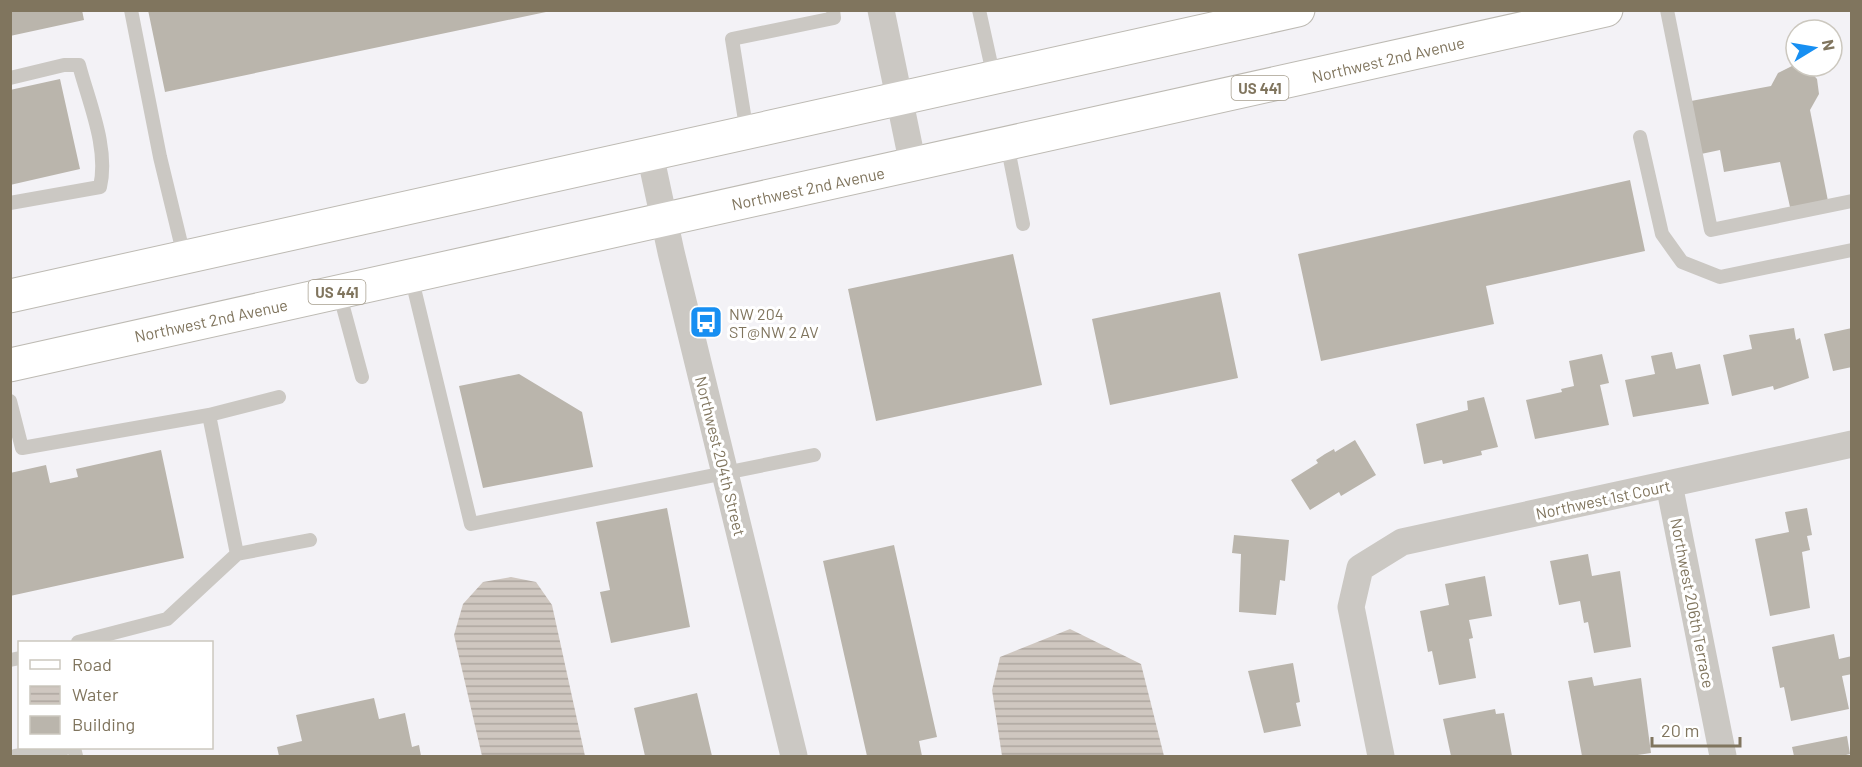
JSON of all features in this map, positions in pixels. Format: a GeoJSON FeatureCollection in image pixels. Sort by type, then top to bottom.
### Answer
{"type":"FeatureCollection","features":[{"type":"Feature","properties":{"kind":"main road","name":"Northwest 2nd Avenue"},"geometry":{"type":"LineString","coordinates":[[10,365],[1606,10]]}},
{"type":"Feature","properties":{"kind":"main road"},"geometry":{"type":"LineString","coordinates":[[10,296],[1283,12]]}},
{"type":"Feature","properties":{"kind":"street"},"geometry":{"type":"LineString","coordinates":[[880,10],[913,165]]}},
{"type":"Feature","properties":{"kind":"street","name":"Northwest 204th Street"},"geometry":{"type":"LineString","coordinates":[[650,154],[794,756]]}},
{"type":"Feature","properties":{"kind":"street","name":"Northwest 1st Court"},"geometry":{"type":"LineString","coordinates":[[1381,756],[1351,607],[1360,568],[1402,542],[1851,444]]}},
{"type":"Feature","properties":{"kind":"street","name":"Northwest 206th Terrace"},"geometry":{"type":"LineString","coordinates":[[1669,484],[1723,756]]}},
{"type":"Feature","properties":{"kind":"lane"},"geometry":{"type":"LineString","coordinates":[[131,10],[160,157],[184,256]]}},
{"type":"Feature","properties":{"kind":"lane"},"geometry":{"type":"LineString","coordinates":[[747,133],[732,39],[834,18],[833,10]]}},
{"type":"Feature","properties":{"kind":"lane"},"geometry":{"type":"LineString","coordinates":[[979,10],[994,78]]}},
{"type":"Feature","properties":{"kind":"lane"},"geometry":{"type":"LineString","coordinates":[[1667,10],[1712,230],[1851,201]]}},
{"type":"Feature","properties":{"kind":"lane"},"geometry":{"type":"LineString","coordinates":[[10,78],[64,65],[79,65],[102,154],[104,171],[100,187],[10,203]]}},
{"type":"Feature","properties":{"kind":"lane"},"geometry":{"type":"LineString","coordinates":[[1640,137],[1662,234],[1682,262],[1720,277],[1851,250]]}},
{"type":"Feature","properties":{"kind":"lane"},"geometry":{"type":"LineString","coordinates":[[1007,144],[1023,224]]}},
{"type":"Feature","properties":{"kind":"lane"},"geometry":{"type":"LineString","coordinates":[[411,276],[471,524],[814,455]]}},
{"type":"Feature","properties":{"kind":"lane"},"geometry":{"type":"LineString","coordinates":[[339,292],[362,377]]}},
{"type":"Feature","properties":{"kind":"lane"},"geometry":{"type":"LineString","coordinates":[[10,401],[22,448],[209,415],[279,397]]}},
{"type":"Feature","properties":{"kind":"lane"},"geometry":{"type":"LineString","coordinates":[[209,415],[237,554]]}},
{"type":"Feature","properties":{"kind":"lane"},"geometry":{"type":"LineString","coordinates":[[82,641],[167,619],[237,554],[310,540]]}},
{"type":"Feature","properties":{"kind":"lane"},"geometry":{"type":"LineString","coordinates":[[15,756],[55,749]]}},
{"type":"Feature","properties":{"kind":"water"},"geometry":{"type":"Polygon","coordinates":[[[511,577],[536,582],[552,605],[585,756],[482,756],[454,635],[463,604],[483,582],[511,577]]]}},
{"type":"Feature","properties":{"kind":"water"},"geometry":{"type":"Polygon","coordinates":[[[1070,629],[1141,664],[1164,756],[1002,756],[992,690],[1000,657],[1070,629]]]}},
{"type":"Feature","properties":{"kind":"building"},"geometry":{"type":"Polygon","coordinates":[[[10,10],[82,10],[84,20],[10,36],[10,10]]]}},
{"type":"Feature","properties":{"kind":"building"},"geometry":{"type":"Polygon","coordinates":[[[148,10],[546,10],[546,12],[165,92],[148,10]]]}},
{"type":"Feature","properties":{"kind":"building"},"geometry":{"type":"Polygon","coordinates":[[[1784,70],[1784,78],[1817,79],[1819,94],[1810,110],[1828,201],[1790,207],[1780,162],[1724,172],[1720,150],[1701,154],[1691,101],[1771,86],[1778,73],[1784,70]]]}},
{"type":"Feature","properties":{"kind":"building"},"geometry":{"type":"Polygon","coordinates":[[[60,79],[80,169],[10,185],[10,90],[60,79]]]}},
{"type":"Feature","properties":{"kind":"building"},"geometry":{"type":"Polygon","coordinates":[[[1630,180],[1645,251],[1486,286],[1494,324],[1321,361],[1298,254],[1630,180]]]}},
{"type":"Feature","properties":{"kind":"building"},"geometry":{"type":"Polygon","coordinates":[[[1013,254],[1042,385],[876,421],[848,289],[1013,254]]]}},
{"type":"Feature","properties":{"kind":"building"},"geometry":{"type":"Polygon","coordinates":[[[1220,292],[1238,378],[1110,405],[1092,319],[1220,292]]]}},
{"type":"Feature","properties":{"kind":"building"},"geometry":{"type":"Polygon","coordinates":[[[1794,328],[1796,340],[1800,338],[1809,378],[1774,390],[1773,386],[1732,396],[1723,355],[1752,349],[1749,335],[1794,328]]]}},
{"type":"Feature","properties":{"kind":"building"},"geometry":{"type":"Polygon","coordinates":[[[1852,328],[1852,367],[1833,371],[1824,334],[1852,328]]]}},
{"type":"Feature","properties":{"kind":"building"},"geometry":{"type":"Polygon","coordinates":[[[1672,352],[1676,369],[1700,364],[1709,404],[1633,417],[1625,380],[1655,374],[1651,356],[1672,352]]]}},
{"type":"Feature","properties":{"kind":"building"},"geometry":{"type":"Polygon","coordinates":[[[1602,354],[1609,383],[1600,385],[1609,425],[1535,439],[1526,400],[1562,392],[1561,389],[1574,386],[1569,361],[1602,354]]]}},
{"type":"Feature","properties":{"kind":"building"},"geometry":{"type":"Polygon","coordinates":[[[519,374],[582,412],[593,467],[483,488],[459,386],[519,374]]]}},
{"type":"Feature","properties":{"kind":"building"},"geometry":{"type":"Polygon","coordinates":[[[1484,397],[1498,447],[1481,451],[1482,455],[1443,464],[1442,460],[1424,464],[1416,424],[1468,410],[1467,401],[1484,397]]]}},
{"type":"Feature","properties":{"kind":"building"},"geometry":{"type":"Polygon","coordinates":[[[1355,440],[1376,475],[1341,496],[1339,492],[1310,510],[1291,480],[1318,463],[1316,460],[1325,454],[1334,449],[1335,452],[1355,440]]]}},
{"type":"Feature","properties":{"kind":"building"},"geometry":{"type":"Polygon","coordinates":[[[161,450],[184,558],[10,596],[10,473],[46,465],[50,483],[78,477],[76,469],[161,450]]]}},
{"type":"Feature","properties":{"kind":"building"},"geometry":{"type":"Polygon","coordinates":[[[667,508],[690,627],[611,643],[600,592],[610,590],[596,522],[667,508]]]}},
{"type":"Feature","properties":{"kind":"building"},"geometry":{"type":"Polygon","coordinates":[[[1807,508],[1812,535],[1807,536],[1810,550],[1802,552],[1810,608],[1770,616],[1755,539],[1789,532],[1785,512],[1807,508]]]}},
{"type":"Feature","properties":{"kind":"building"},"geometry":{"type":"Polygon","coordinates":[[[1234,535],[1289,540],[1285,581],[1280,580],[1276,615],[1239,612],[1241,554],[1232,553],[1234,535]]]}},
{"type":"Feature","properties":{"kind":"building"},"geometry":{"type":"Polygon","coordinates":[[[894,545],[937,737],[919,741],[922,756],[867,756],[823,561],[894,545]]]}},
{"type":"Feature","properties":{"kind":"building"},"geometry":{"type":"Polygon","coordinates":[[[1588,554],[1592,576],[1620,571],[1631,647],[1594,653],[1588,622],[1584,623],[1580,601],[1559,605],[1550,561],[1588,554]]]}},
{"type":"Feature","properties":{"kind":"building"},"geometry":{"type":"Polygon","coordinates":[[[1485,576],[1492,616],[1469,620],[1473,638],[1469,639],[1476,678],[1439,685],[1432,651],[1428,652],[1420,611],[1449,605],[1445,584],[1485,576]]]}},
{"type":"Feature","properties":{"kind":"building"},"geometry":{"type":"Polygon","coordinates":[[[1834,634],[1839,659],[1852,656],[1852,674],[1842,676],[1849,709],[1791,721],[1784,687],[1780,688],[1772,647],[1834,634]]]}},
{"type":"Feature","properties":{"kind":"building"},"geometry":{"type":"Polygon","coordinates":[[[1293,663],[1300,702],[1296,703],[1301,726],[1264,733],[1248,671],[1293,663]]]}},
{"type":"Feature","properties":{"kind":"building"},"geometry":{"type":"Polygon","coordinates":[[[1592,677],[1594,686],[1641,678],[1651,753],[1631,756],[1582,756],[1568,681],[1592,677]]]}},
{"type":"Feature","properties":{"kind":"building"},"geometry":{"type":"Polygon","coordinates":[[[697,693],[712,756],[645,756],[634,708],[697,693]]]}},
{"type":"Feature","properties":{"kind":"building"},"geometry":{"type":"Polygon","coordinates":[[[374,698],[379,719],[405,713],[412,747],[419,745],[421,756],[279,756],[277,747],[302,741],[296,715],[374,698]]]}},
{"type":"Feature","properties":{"kind":"building"},"geometry":{"type":"Polygon","coordinates":[[[1495,709],[1496,714],[1504,713],[1512,756],[1451,756],[1443,719],[1495,709]]]}},
{"type":"Feature","properties":{"kind":"building"},"geometry":{"type":"Polygon","coordinates":[[[1847,736],[1850,754],[1794,756],[1792,747],[1847,736]]]}},
{"type":"Feature","properties":{"kind":"place","name":"NW 204 ST@NW 2 AV"},"geometry":{"type":"Point","coordinates":[706,322]}}]}
